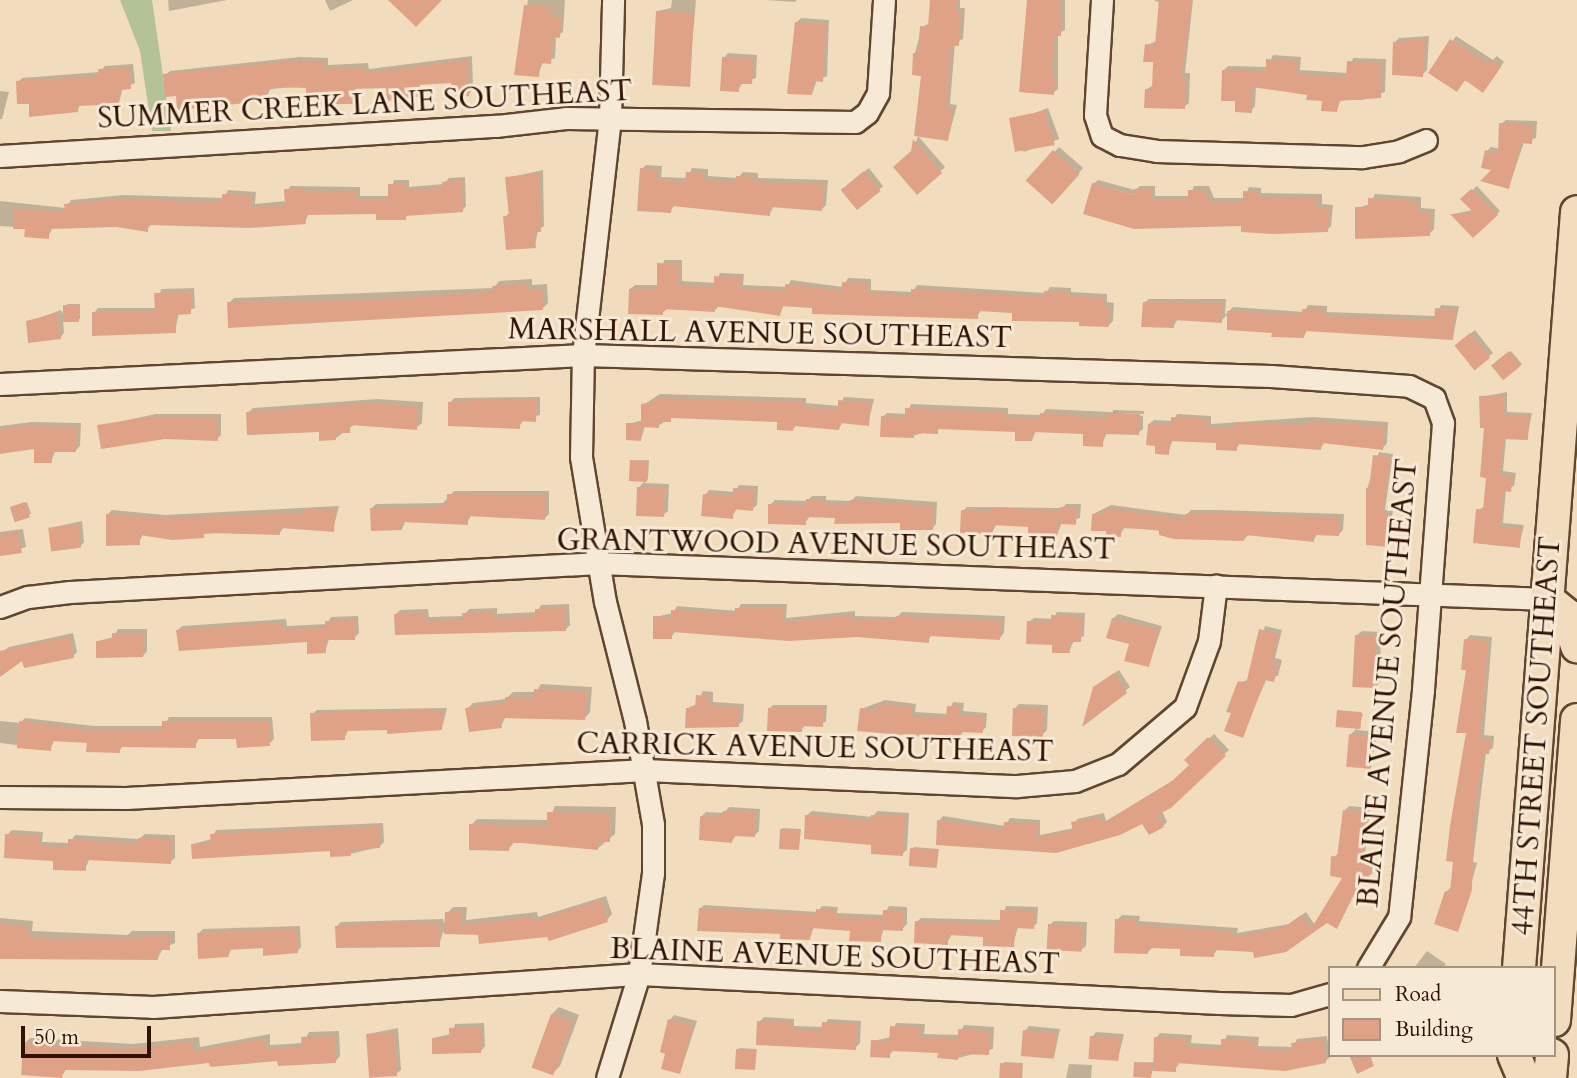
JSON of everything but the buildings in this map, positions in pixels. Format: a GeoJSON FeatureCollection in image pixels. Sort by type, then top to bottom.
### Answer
{"type":"FeatureCollection","features":[{"type":"Feature","properties":{"kind":"main road","name":"44TH STREET SOUTHEAST"},"geometry":{"type":"LineString","coordinates":[[1519,966],[1577,212]]}},
{"type":"Feature","properties":{"kind":"main road"},"geometry":{"type":"LineString","coordinates":[[1547,599],[1567,615],[1577,646]]}},
{"type":"Feature","properties":{"kind":"main road","name":"44TH STREET SOUTHEAST"},"geometry":{"type":"LineString","coordinates":[[1556,994],[1577,720]]}},
{"type":"Feature","properties":{"kind":"main road"},"geometry":{"type":"LineString","coordinates":[[1511,1078],[1513,1057]]}},
{"type":"Feature","properties":{"kind":"main road"},"geometry":{"type":"LineString","coordinates":[[1514,1057],[1524,1078]]}},
{"type":"Feature","properties":{"kind":"main road"},"geometry":{"type":"LineString","coordinates":[[1550,1078],[1552,1057]]}},
{"type":"Feature","properties":{"kind":"street"},"geometry":{"type":"LineString","coordinates":[[607,1078],[639,974],[653,873],[653,824],[645,770],[614,646],[581,457],[583,355],[610,118],[612,0]]}},
{"type":"Feature","properties":{"kind":"street","name":"SUMMER CREEK LANE SOUTHEAST"},"geometry":{"type":"LineString","coordinates":[[0,156],[610,118],[855,122],[867,113],[877,93],[884,0]]}},
{"type":"Feature","properties":{"kind":"street"},"geometry":{"type":"LineString","coordinates":[[1102,0],[1095,115],[1102,136],[1120,145],[1156,150],[1363,157],[1399,151],[1426,140]]}},
{"type":"Feature","properties":{"kind":"street","name":"MARSHALL AVENUE SOUTHEAST"},"geometry":{"type":"LineString","coordinates":[[0,384],[583,355],[1271,376],[1409,386],[1434,398]]}},
{"type":"Feature","properties":{"kind":"street","name":"BLAINE AVENUE SOUTHEAST"},"geometry":{"type":"LineString","coordinates":[[1369,966],[1399,918],[1423,690],[1427,592],[1443,423],[1434,398]]}},
{"type":"Feature","properties":{"kind":"street","name":"GRANTWOOD AVENUE SOUTHEAST"},"geometry":{"type":"LineString","coordinates":[[0,607],[28,597],[70,592],[599,563],[1427,592],[1547,599]]}},
{"type":"Feature","properties":{"kind":"street","name":"CARRICK AVENUE SOUTHEAST"},"geometry":{"type":"LineString","coordinates":[[0,797],[126,798],[645,770],[1017,786],[1075,781],[1118,764],[1185,707],[1209,641],[1216,585]]}},
{"type":"Feature","properties":{"kind":"street","name":"BLAINE AVENUE SOUTHEAST"},"geometry":{"type":"LineString","coordinates":[[0,1001],[153,1007],[639,974],[1291,1005],[1328,995]]}},
{"type":"Feature","properties":{"kind":"green space"},"geometry":{"type":"Polygon","coordinates":[[[120,0],[152,0],[171,131],[152,131],[140,51],[120,0]]]}}]}
